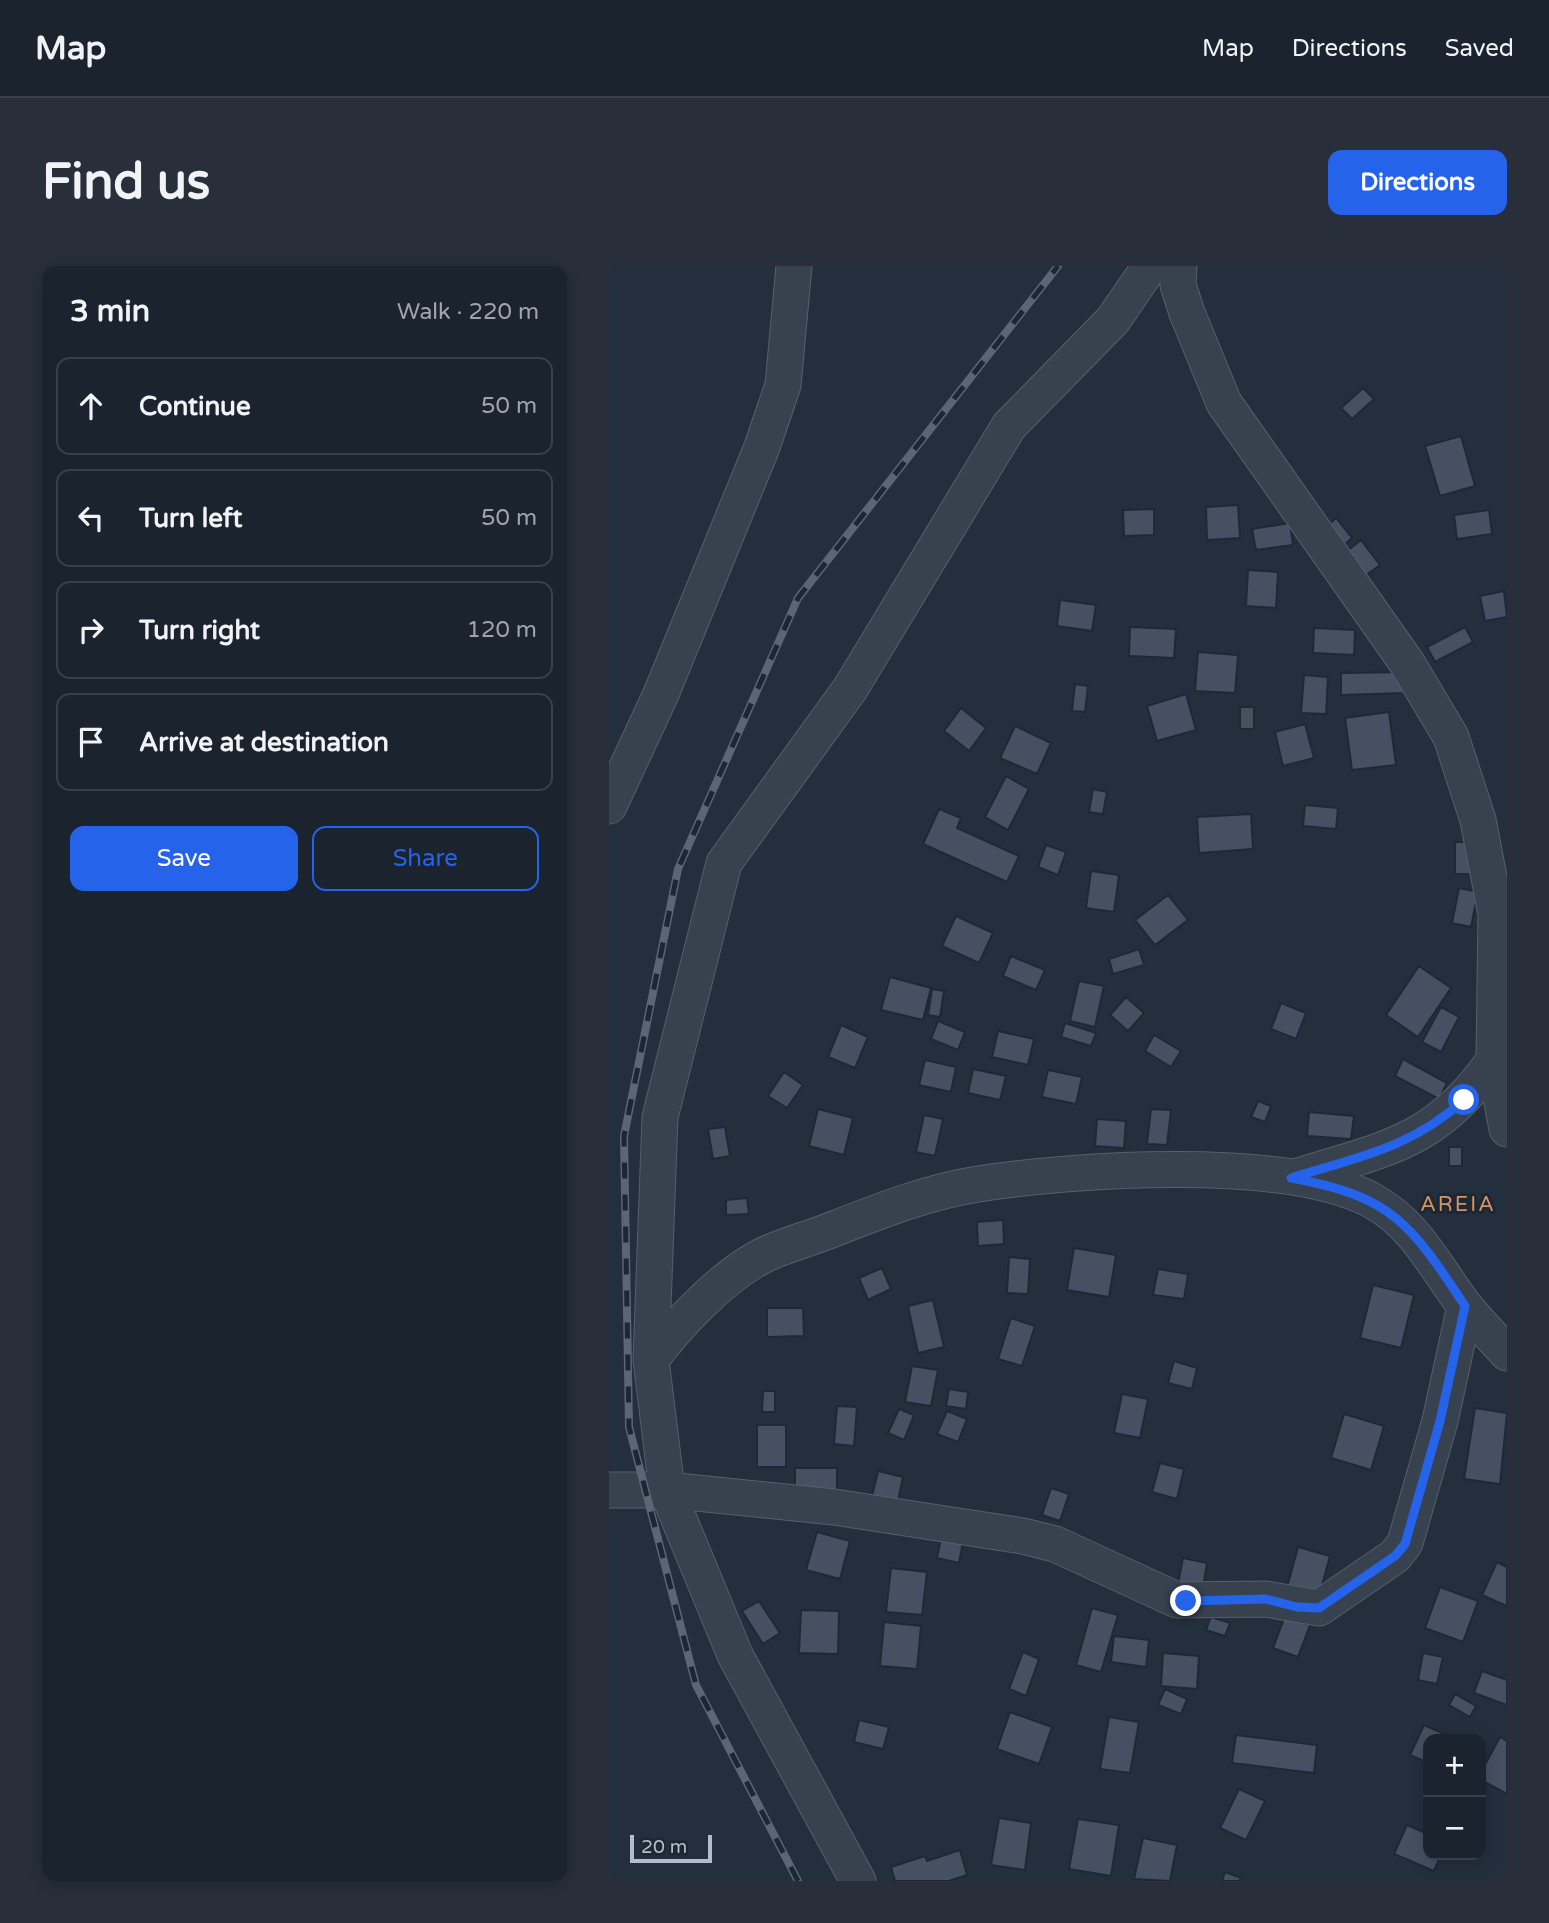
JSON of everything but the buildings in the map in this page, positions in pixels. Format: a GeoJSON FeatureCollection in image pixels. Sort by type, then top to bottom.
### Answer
{"type":"FeatureCollection","features":[{"type":"Feature","properties":{"kind":"street"},"geometry":{"type":"LineString","coordinates":[[609,806],[661,694],[762,447],[783,385],[794,266]]}},
{"type":"Feature","properties":{"kind":"street"},"geometry":{"type":"LineString","coordinates":[[858,1881],[735,1655],[667,1490],[651,1360],[660,1117],[724,863],[850,689],[1010,426],[1113,320],[1150,266]]}},
{"type":"Feature","properties":{"kind":"street"},"geometry":{"type":"LineString","coordinates":[[1179,266],[1178,285],[1187,313],[1224,403],[1407,663],[1451,737],[1478,820],[1496,914],[1494,1060],[1507,1129]]}},
{"type":"Feature","properties":{"kind":"street"},"geometry":{"type":"LineString","coordinates":[[1291,1178],[1377,1152],[1429,1130],[1464,1100],[1494,1060]]}},
{"type":"Feature","properties":{"kind":"street"},"geometry":{"type":"LineString","coordinates":[[651,1360],[663,1342],[708,1297],[761,1257],[896,1205],[977,1184],[1093,1174],[1212,1170],[1291,1178],[1354,1192],[1399,1220],[1427,1249],[1465,1306],[1507,1353]]}},
{"type":"Feature","properties":{"kind":"street"},"geometry":{"type":"LineString","coordinates":[[609,1490],[667,1490],[834,1507],[1023,1536],[1055,1544],[1177,1600],[1266,1599],[1297,1607],[1319,1608],[1395,1556],[1405,1544],[1440,1421],[1465,1306]]}},
{"type":"Feature","properties":{"kind":"railway"},"geometry":{"type":"LineString","coordinates":[[798,1881],[696,1685],[629,1427],[624,1136],[678,869],[798,598],[1058,266]]}},
{"type":"Feature","properties":{"kind":"district","name":"AREIA"},"geometry":{"type":"Point","coordinates":[1458,1204]}},
{"type":"Feature","properties":{"kind":"route"},"geometry":{"type":"LineString","coordinates":[[1186,1601],[1266,1599],[1297,1607],[1319,1608],[1339,1597],[1395,1556],[1405,1544],[1415,1518],[1440,1421],[1455,1342],[1465,1306],[1427,1249],[1407,1226],[1373,1201],[1354,1192],[1291,1178],[1377,1152],[1429,1130],[1464,1100]]}}]}
